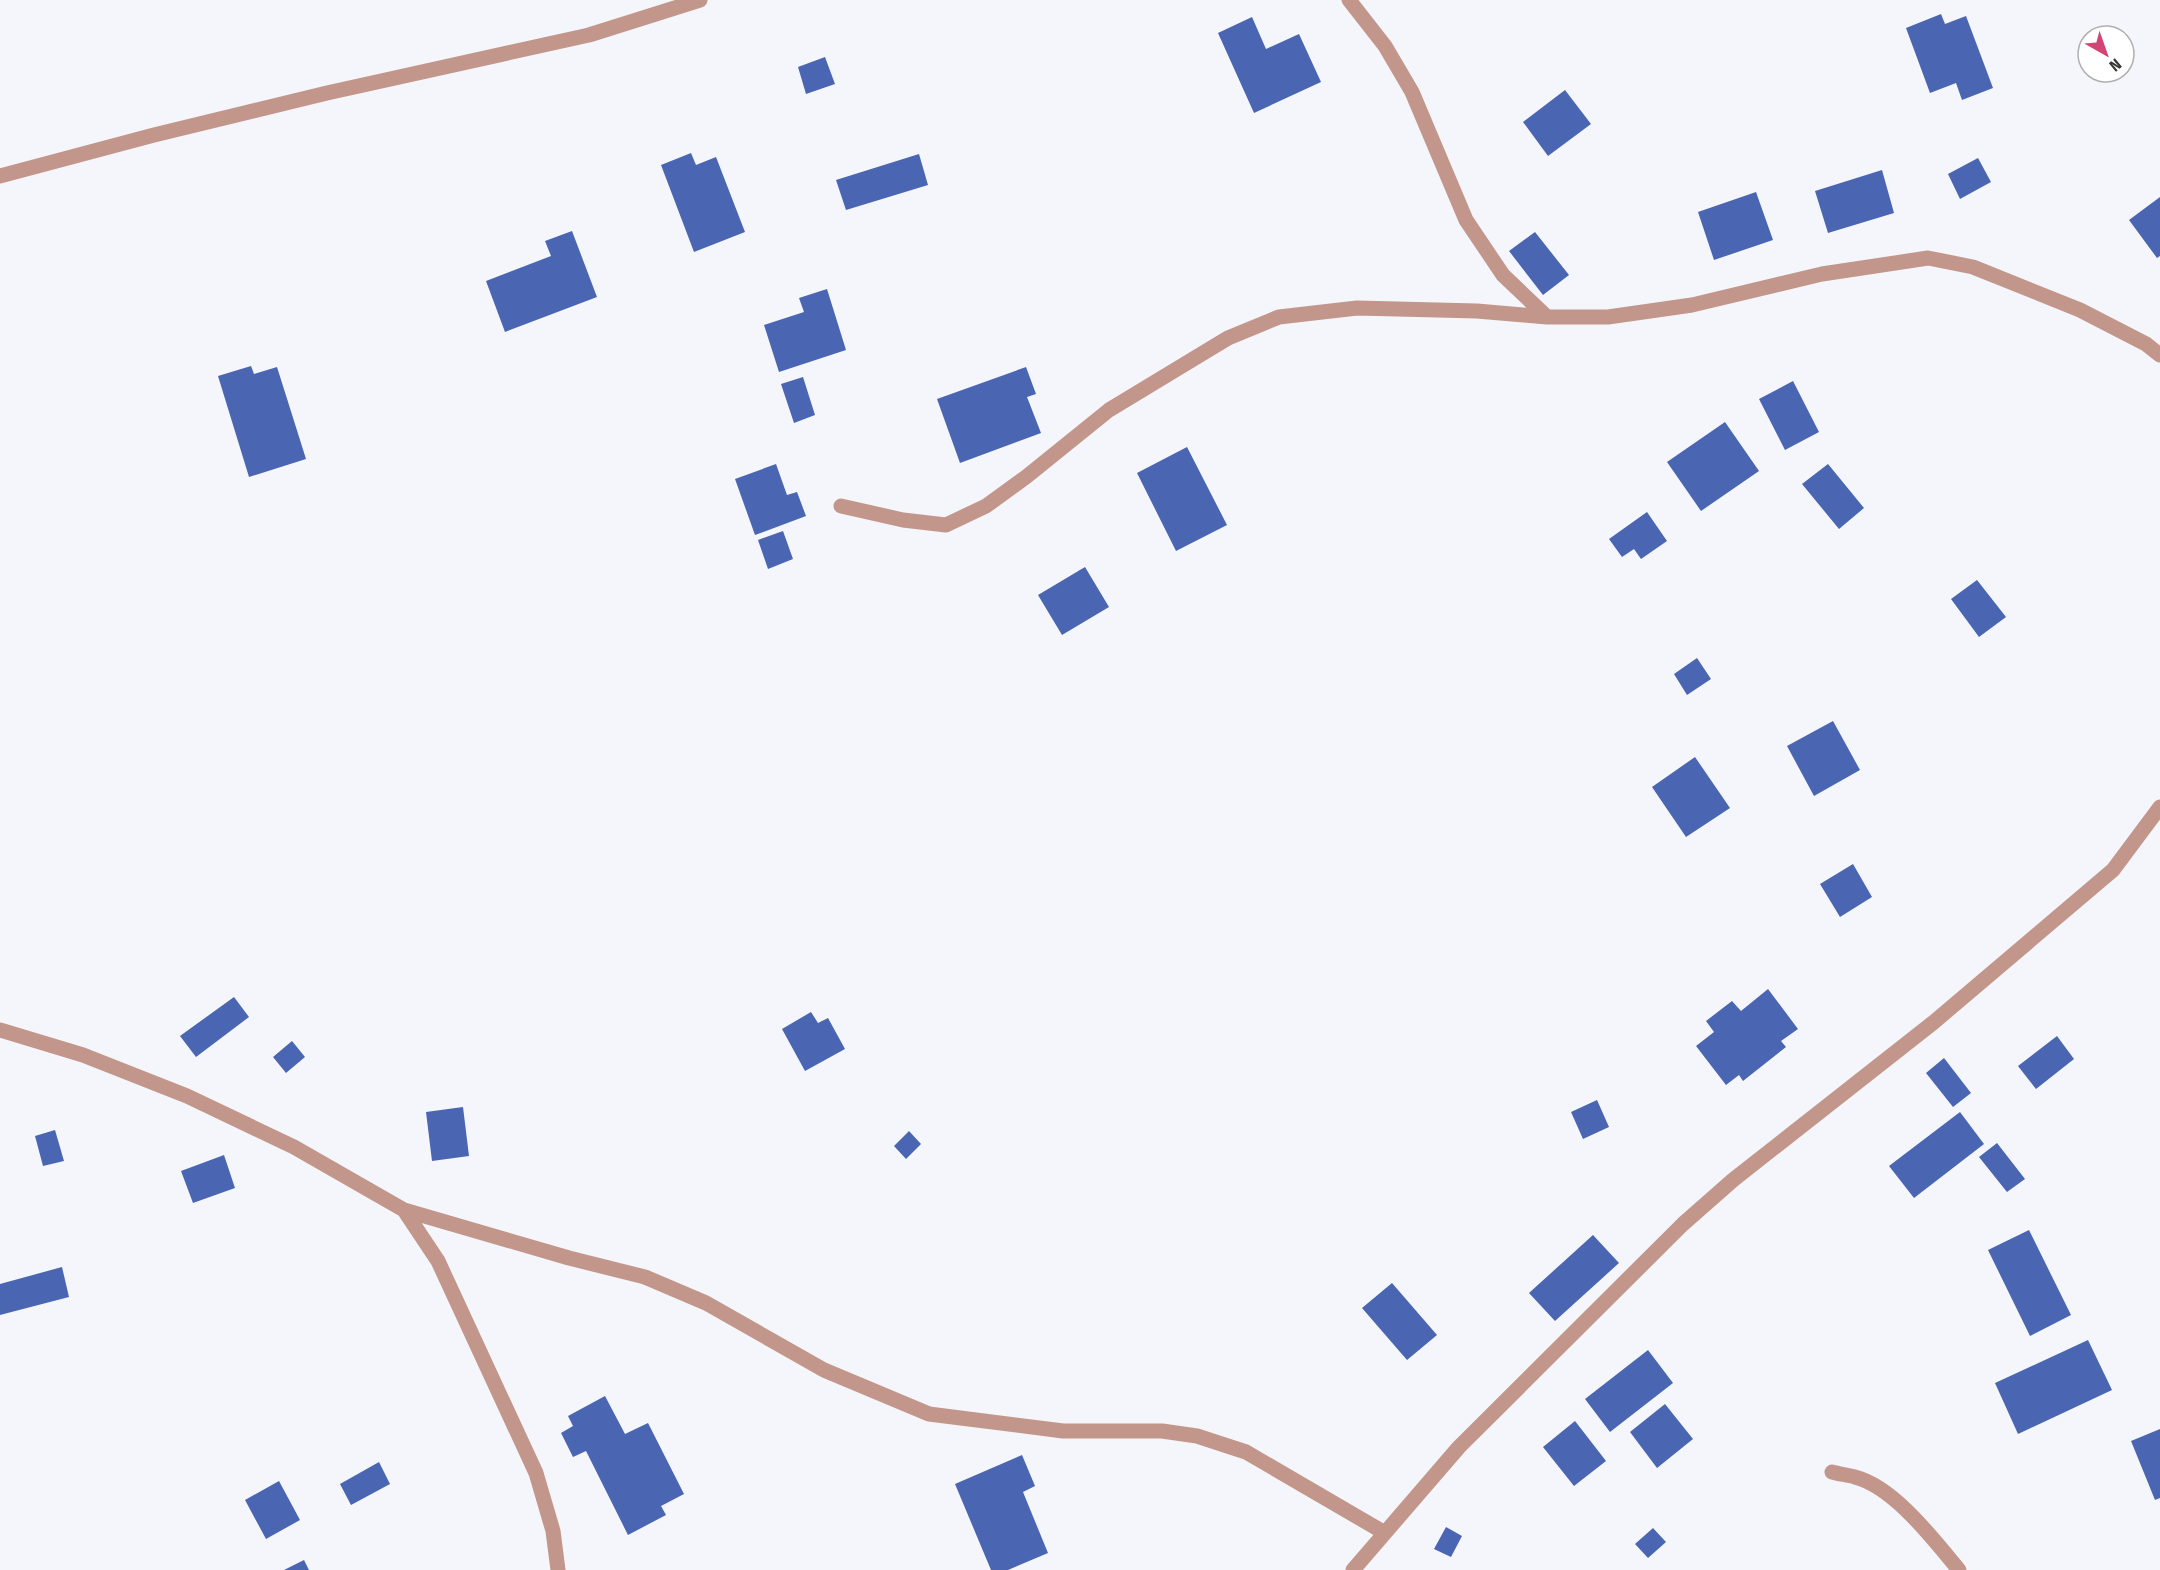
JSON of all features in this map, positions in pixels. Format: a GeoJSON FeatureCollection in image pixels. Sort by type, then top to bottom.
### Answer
{"type":"FeatureCollection","features":[{"type":"Feature","properties":{"kind":"street"},"geometry":{"type":"LineString","coordinates":[[0,176],[153,135],[327,93],[589,35],[700,0]]}},
{"type":"Feature","properties":{"kind":"street"},"geometry":{"type":"LineString","coordinates":[[1349,0],[1385,46],[1412,92],[1466,220],[1503,275],[1547,317]]}},
{"type":"Feature","properties":{"kind":"street"},"geometry":{"type":"LineString","coordinates":[[841,506],[903,520],[946,525],[994,501],[1109,410],[1228,338],[1279,317],[1357,308],[1477,311],[1547,317],[1608,317],[1692,305],[1822,274],[1928,258],[1973,267],[2080,310],[2146,344],[2160,355]]}},
{"type":"Feature","properties":{"kind":"street"},"geometry":{"type":"LineString","coordinates":[[1353,1570],[1459,1447],[1683,1224],[1733,1180],[1934,1022],[2113,870],[2160,807]]}},
{"type":"Feature","properties":{"kind":"street"},"geometry":{"type":"LineString","coordinates":[[0,1030],[83,1055],[187,1096],[294,1148],[404,1210],[569,1258],[645,1277],[706,1303],[824,1370],[929,1414],[1063,1431],[1162,1431],[1197,1436],[1246,1452],[1385,1533]]}},
{"type":"Feature","properties":{"kind":"street"},"geometry":{"type":"LineString","coordinates":[[404,1210],[438,1262],[536,1473],[553,1531],[558,1570]]}},
{"type":"Feature","properties":{"kind":"street"},"geometry":{"type":"LineString","coordinates":[[1832,1472],[1857,1477],[1888,1494],[1924,1528],[1959,1570]]}},
{"type":"Feature","properties":{"kind":"building"},"geometry":{"type":"Polygon","coordinates":[[[1941,14],[1945,24],[1966,16],[1993,88],[1962,100],[1956,83],[1930,93],[1906,28],[1941,14]]]}},
{"type":"Feature","properties":{"kind":"building"},"geometry":{"type":"Polygon","coordinates":[[[1252,17],[1266,49],[1299,34],[1321,82],[1254,113],[1218,33],[1252,17]]]}},
{"type":"Feature","properties":{"kind":"building"},"geometry":{"type":"Polygon","coordinates":[[[825,57],[835,84],[806,94],[798,67],[825,57]]]}},
{"type":"Feature","properties":{"kind":"building"},"geometry":{"type":"Polygon","coordinates":[[[1565,90],[1591,124],[1548,156],[1523,122],[1565,90]]]}},
{"type":"Feature","properties":{"kind":"building"},"geometry":{"type":"Polygon","coordinates":[[[691,153],[696,165],[716,157],[745,232],[694,252],[661,165],[691,153]]]}},
{"type":"Feature","properties":{"kind":"building"},"geometry":{"type":"Polygon","coordinates":[[[919,154],[928,185],[846,210],[836,180],[919,154]]]}},
{"type":"Feature","properties":{"kind":"building"},"geometry":{"type":"Polygon","coordinates":[[[1978,158],[1991,182],[1960,199],[1948,174],[1978,158]]]}},
{"type":"Feature","properties":{"kind":"building"},"geometry":{"type":"Polygon","coordinates":[[[1882,170],[1894,213],[1828,233],[1815,191],[1882,170]]]}},
{"type":"Feature","properties":{"kind":"building"},"geometry":{"type":"Polygon","coordinates":[[[1756,192],[1773,240],[1714,260],[1698,212],[1756,192]]]}},
{"type":"Feature","properties":{"kind":"building"},"geometry":{"type":"Polygon","coordinates":[[[2160,197],[2160,256],[2157,258],[2129,220],[2160,197]]]}},
{"type":"Feature","properties":{"kind":"building"},"geometry":{"type":"Polygon","coordinates":[[[572,231],[597,297],[505,332],[486,281],[551,256],[545,241],[572,231]]]}},
{"type":"Feature","properties":{"kind":"building"},"geometry":{"type":"Polygon","coordinates":[[[1535,232],[1569,275],[1543,295],[1509,251],[1535,232]]]}},
{"type":"Feature","properties":{"kind":"building"},"geometry":{"type":"Polygon","coordinates":[[[827,289],[846,350],[779,372],[764,325],[804,312],[799,298],[827,289]]]}},
{"type":"Feature","properties":{"kind":"building"},"geometry":{"type":"Polygon","coordinates":[[[251,366],[254,374],[277,367],[306,459],[249,477],[218,376],[251,366]]]}},
{"type":"Feature","properties":{"kind":"building"},"geometry":{"type":"Polygon","coordinates":[[[1026,367],[1036,394],[1027,397],[1041,433],[960,463],[937,399],[1026,367]]]}},
{"type":"Feature","properties":{"kind":"building"},"geometry":{"type":"Polygon","coordinates":[[[803,377],[815,415],[794,423],[781,384],[803,377]]]}},
{"type":"Feature","properties":{"kind":"building"},"geometry":{"type":"Polygon","coordinates":[[[1793,381],[1819,432],[1785,450],[1759,399],[1793,381]]]}},
{"type":"Feature","properties":{"kind":"building"},"geometry":{"type":"Polygon","coordinates":[[[1725,422],[1759,471],[1701,511],[1667,462],[1725,422]]]}},
{"type":"Feature","properties":{"kind":"building"},"geometry":{"type":"Polygon","coordinates":[[[1187,447],[1227,525],[1176,551],[1137,473],[1187,447]]]}},
{"type":"Feature","properties":{"kind":"building"},"geometry":{"type":"Polygon","coordinates":[[[776,464],[787,495],[797,492],[806,516],[755,535],[735,479],[776,464]]]}},
{"type":"Feature","properties":{"kind":"building"},"geometry":{"type":"Polygon","coordinates":[[[1828,464],[1864,508],[1839,529],[1802,484],[1828,464]]]}},
{"type":"Feature","properties":{"kind":"building"},"geometry":{"type":"Polygon","coordinates":[[[1647,512],[1667,541],[1641,559],[1634,549],[1622,557],[1609,539],[1647,512]]]}},
{"type":"Feature","properties":{"kind":"building"},"geometry":{"type":"Polygon","coordinates":[[[783,531],[793,559],[768,569],[758,540],[783,531]]]}},
{"type":"Feature","properties":{"kind":"building"},"geometry":{"type":"Polygon","coordinates":[[[1085,567],[1109,607],[1062,635],[1038,595],[1085,567]]]}},
{"type":"Feature","properties":{"kind":"building"},"geometry":{"type":"Polygon","coordinates":[[[1977,580],[2006,617],[1979,637],[1951,599],[1977,580]]]}},
{"type":"Feature","properties":{"kind":"building"},"geometry":{"type":"Polygon","coordinates":[[[1697,658],[1711,679],[1687,695],[1674,674],[1697,658]]]}},
{"type":"Feature","properties":{"kind":"building"},"geometry":{"type":"Polygon","coordinates":[[[1833,721],[1860,770],[1814,796],[1787,746],[1833,721]]]}},
{"type":"Feature","properties":{"kind":"building"},"geometry":{"type":"Polygon","coordinates":[[[1695,757],[1730,808],[1686,837],[1652,787],[1695,757]]]}},
{"type":"Feature","properties":{"kind":"building"},"geometry":{"type":"Polygon","coordinates":[[[1853,864],[1872,897],[1840,917],[1820,884],[1853,864]]]}},
{"type":"Feature","properties":{"kind":"building"},"geometry":{"type":"Polygon","coordinates":[[[1768,989],[1798,1029],[1781,1041],[1786,1047],[1743,1081],[1739,1075],[1726,1085],[1696,1046],[1714,1032],[1706,1021],[1732,1001],[1741,1011],[1768,989]]]}},
{"type":"Feature","properties":{"kind":"building"},"geometry":{"type":"Polygon","coordinates":[[[234,997],[249,1017],[196,1057],[180,1036],[234,997]]]}},
{"type":"Feature","properties":{"kind":"building"},"geometry":{"type":"Polygon","coordinates":[[[811,1012],[818,1023],[828,1018],[845,1049],[805,1071],[782,1029],[811,1012]]]}},
{"type":"Feature","properties":{"kind":"building"},"geometry":{"type":"Polygon","coordinates":[[[2057,1036],[2074,1059],[2036,1089],[2018,1066],[2057,1036]]]}},
{"type":"Feature","properties":{"kind":"building"},"geometry":{"type":"Polygon","coordinates":[[[292,1041],[305,1057],[286,1073],[273,1057],[292,1041]]]}},
{"type":"Feature","properties":{"kind":"building"},"geometry":{"type":"Polygon","coordinates":[[[1944,1058],[1971,1093],[1953,1107],[1926,1073],[1944,1058]]]}},
{"type":"Feature","properties":{"kind":"building"},"geometry":{"type":"Polygon","coordinates":[[[1597,1100],[1609,1127],[1583,1139],[1571,1112],[1597,1100]]]}},
{"type":"Feature","properties":{"kind":"building"},"geometry":{"type":"Polygon","coordinates":[[[463,1107],[469,1156],[432,1161],[426,1112],[463,1107]]]}},
{"type":"Feature","properties":{"kind":"building"},"geometry":{"type":"Polygon","coordinates":[[[1960,1112],[1984,1144],[1914,1198],[1889,1166],[1960,1112]]]}},
{"type":"Feature","properties":{"kind":"building"},"geometry":{"type":"Polygon","coordinates":[[[55,1130],[64,1161],[43,1166],[35,1136],[55,1130]]]}},
{"type":"Feature","properties":{"kind":"building"},"geometry":{"type":"Polygon","coordinates":[[[909,1131],[921,1144],[906,1159],[894,1146],[909,1131]]]}},
{"type":"Feature","properties":{"kind":"building"},"geometry":{"type":"Polygon","coordinates":[[[1997,1143],[2025,1179],[2007,1192],[1979,1157],[1997,1143]]]}},
{"type":"Feature","properties":{"kind":"building"},"geometry":{"type":"Polygon","coordinates":[[[224,1155],[235,1188],[193,1203],[181,1171],[224,1155]]]}},
{"type":"Feature","properties":{"kind":"building"},"geometry":{"type":"Polygon","coordinates":[[[2029,1230],[2071,1315],[2030,1336],[1988,1250],[2029,1230]]]}},
{"type":"Feature","properties":{"kind":"building"},"geometry":{"type":"Polygon","coordinates":[[[1593,1235],[1619,1263],[1555,1321],[1529,1293],[1593,1235]]]}},
{"type":"Feature","properties":{"kind":"building"},"geometry":{"type":"Polygon","coordinates":[[[62,1267],[69,1297],[0,1315],[0,1284],[62,1267]]]}},
{"type":"Feature","properties":{"kind":"building"},"geometry":{"type":"Polygon","coordinates":[[[1392,1283],[1437,1335],[1407,1360],[1362,1308],[1392,1283]]]}},
{"type":"Feature","properties":{"kind":"building"},"geometry":{"type":"Polygon","coordinates":[[[2088,1340],[2112,1390],[2018,1434],[1995,1383],[2088,1340]]]}},
{"type":"Feature","properties":{"kind":"building"},"geometry":{"type":"Polygon","coordinates":[[[1648,1350],[1673,1383],[1610,1432],[1585,1399],[1648,1350]]]}},
{"type":"Feature","properties":{"kind":"building"},"geometry":{"type":"Polygon","coordinates":[[[605,1396],[625,1434],[648,1423],[684,1494],[661,1506],[666,1515],[628,1535],[586,1451],[573,1457],[561,1433],[573,1426],[568,1416],[605,1396]]]}},
{"type":"Feature","properties":{"kind":"building"},"geometry":{"type":"Polygon","coordinates":[[[1665,1404],[1693,1439],[1657,1468],[1630,1432],[1665,1404]]]}},
{"type":"Feature","properties":{"kind":"building"},"geometry":{"type":"Polygon","coordinates":[[[1575,1421],[1606,1461],[1574,1486],[1543,1447],[1575,1421]]]}},
{"type":"Feature","properties":{"kind":"building"},"geometry":{"type":"Polygon","coordinates":[[[2160,1429],[2160,1498],[2155,1500],[2131,1441],[2160,1429]]]}},
{"type":"Feature","properties":{"kind":"building"},"geometry":{"type":"Polygon","coordinates":[[[1022,1455],[1035,1486],[1023,1492],[1048,1553],[1008,1570],[991,1570],[955,1484],[1022,1455]]]}},
{"type":"Feature","properties":{"kind":"building"},"geometry":{"type":"Polygon","coordinates":[[[379,1462],[390,1484],[351,1505],[340,1484],[379,1462]]]}},
{"type":"Feature","properties":{"kind":"building"},"geometry":{"type":"Polygon","coordinates":[[[279,1481],[300,1520],[266,1539],[245,1500],[279,1481]]]}},
{"type":"Feature","properties":{"kind":"building"},"geometry":{"type":"Polygon","coordinates":[[[1446,1527],[1462,1536],[1451,1557],[1434,1549],[1446,1527]]]}},
{"type":"Feature","properties":{"kind":"building"},"geometry":{"type":"Polygon","coordinates":[[[1653,1528],[1666,1542],[1648,1558],[1635,1544],[1653,1528]]]}},
{"type":"Feature","properties":{"kind":"building"},"geometry":{"type":"Polygon","coordinates":[[[304,1560],[309,1570],[284,1570],[304,1560]]]}}]}
